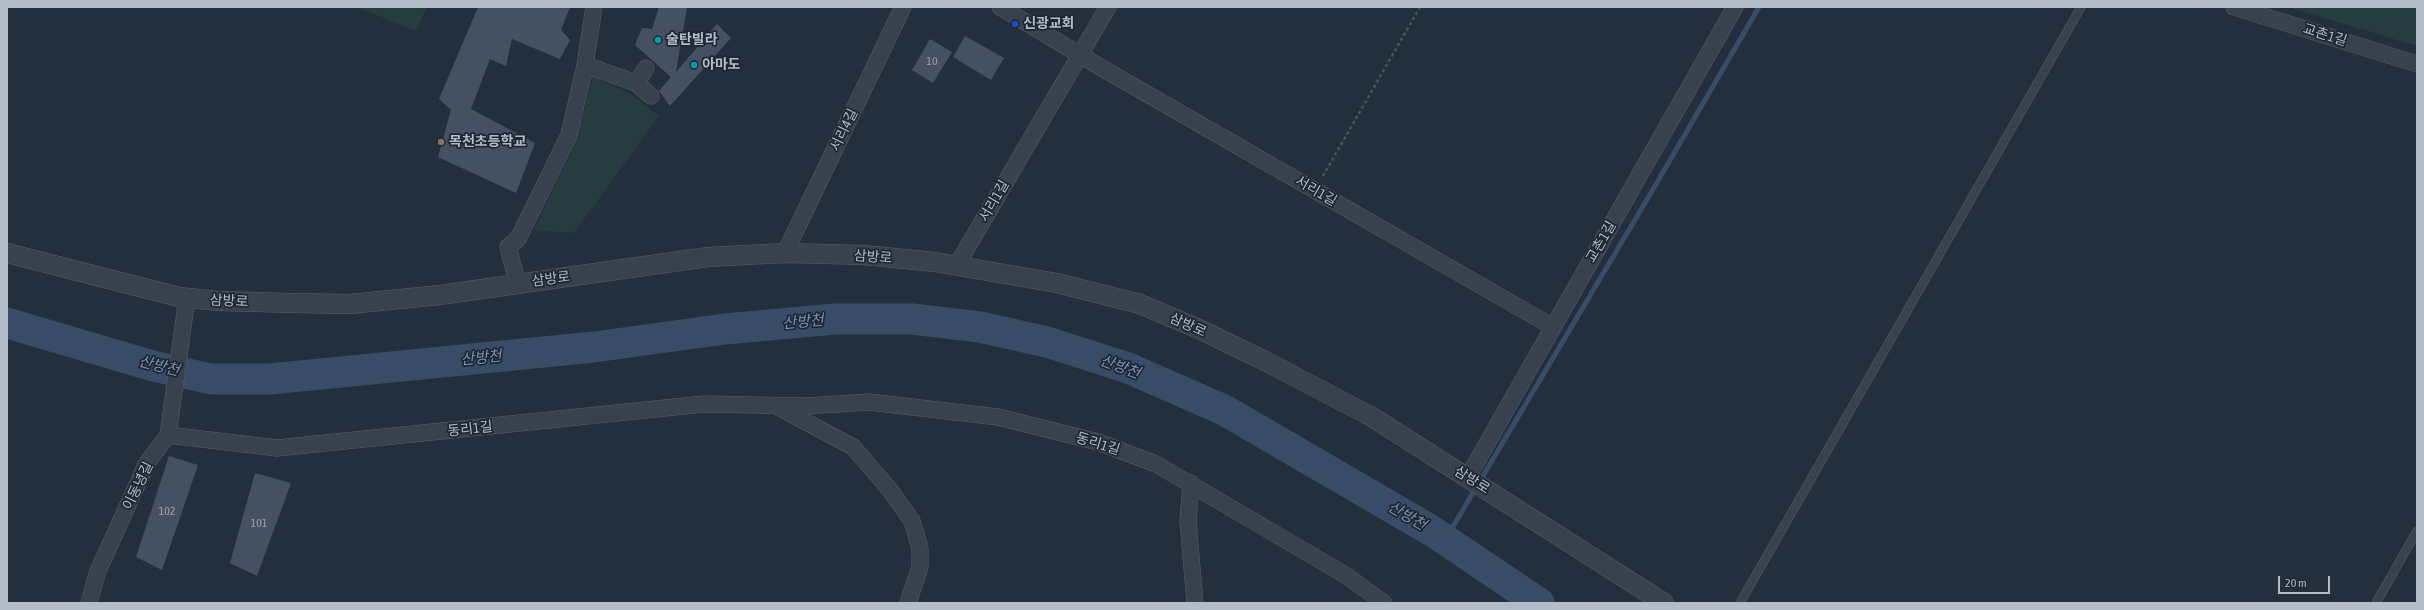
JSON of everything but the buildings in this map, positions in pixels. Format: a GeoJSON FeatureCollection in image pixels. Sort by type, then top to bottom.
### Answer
{"type":"FeatureCollection","features":[{"type":"Feature","properties":{"kind":"street"},"geometry":{"type":"LineString","coordinates":[[518,284],[508,247],[518,239],[569,135],[585,65],[594,7]]}},
{"type":"Feature","properties":{"kind":"street","name":"서리4길"},"geometry":{"type":"LineString","coordinates":[[785,253],[903,7]]}},
{"type":"Feature","properties":{"kind":"street","name":"서리1길"},"geometry":{"type":"LineString","coordinates":[[1000,7],[1553,327]]}},
{"type":"Feature","properties":{"kind":"street"},"geometry":{"type":"LineString","coordinates":[[1080,54],[1108,7]]}},
{"type":"Feature","properties":{"kind":"street","name":"교촌1길"},"geometry":{"type":"LineString","coordinates":[[1468,477],[1735,7]]}},
{"type":"Feature","properties":{"kind":"street","name":"교촌1길"},"geometry":{"type":"LineString","coordinates":[[2234,7],[2417,64]]}},
{"type":"Feature","properties":{"kind":"street","name":"서리1길"},"geometry":{"type":"LineString","coordinates":[[957,265],[1080,54]]}},
{"type":"Feature","properties":{"kind":"street"},"geometry":{"type":"LineString","coordinates":[[585,65],[636,83],[651,96]]}},
{"type":"Feature","properties":{"kind":"street"},"geometry":{"type":"LineString","coordinates":[[636,83],[646,68]]}},
{"type":"Feature","properties":{"kind":"street","name":"삼방로"},"geometry":{"type":"LineString","coordinates":[[7,253],[187,298],[226,301],[350,304],[518,284],[708,257],[785,253],[864,255],[957,265],[1057,283],[1140,304],[1199,329],[1267,362],[1372,417],[1664,603]]}},
{"type":"Feature","properties":{"kind":"street","name":"이동녕길"},"geometry":{"type":"LineString","coordinates":[[89,603],[98,571],[147,463],[168,435],[187,298]]}},
{"type":"Feature","properties":{"kind":"street","name":"동리1길"},"geometry":{"type":"LineString","coordinates":[[168,435],[276,448],[704,404],[773,404],[804,406],[869,402],[998,417],[1098,442],[1156,464],[1191,483],[1347,576],[1384,603]]}},
{"type":"Feature","properties":{"kind":"street","name":"동리1길"},"geometry":{"type":"LineString","coordinates":[[773,404],[853,447],[890,490],[912,520],[920,548],[920,567],[908,603]]}},
{"type":"Feature","properties":{"kind":"street"},"geometry":{"type":"LineString","coordinates":[[1191,483],[1188,521],[1195,603]]}},
{"type":"Feature","properties":{"kind":"lane"},"geometry":{"type":"LineString","coordinates":[[1740,603],[2081,7]]}},
{"type":"Feature","properties":{"kind":"lane"},"geometry":{"type":"LineString","coordinates":[[2376,603],[2417,530]]}},
{"type":"Feature","properties":{"kind":"path"},"geometry":{"type":"LineString","coordinates":[[1315,190],[1420,7]]}},
{"type":"Feature","properties":{"kind":"green space"},"geometry":{"type":"Polygon","coordinates":[[[357,7],[427,7],[416,31],[357,7]]]}},
{"type":"Feature","properties":{"kind":"green space"},"geometry":{"type":"Polygon","coordinates":[[[2288,7],[2417,7],[2417,46],[2288,7]]]}},
{"type":"Feature","properties":{"kind":"green space"},"geometry":{"type":"Polygon","coordinates":[[[592,76],[632,95],[659,116],[574,233],[534,230],[578,137],[592,76]]]}},
{"type":"Feature","properties":{"kind":"waterway"},"geometry":{"type":"LineString","coordinates":[[1445,540],[1655,186],[1759,7]]}},
{"type":"Feature","properties":{"kind":"waterway","name":"산방천"},"geometry":{"type":"LineString","coordinates":[[7,323],[153,366],[211,379],[270,379],[594,347],[725,329],[835,319],[912,319],[980,327],[1047,342],[1128,368],[1224,410],[1432,531],[1539,603]]}},
{"type":"Feature","properties":{"kind":"place","name":"신광교회"},"geometry":{"type":"Point","coordinates":[1015,24]}},
{"type":"Feature","properties":{"kind":"place","name":"술탄빌라"},"geometry":{"type":"Point","coordinates":[658,40]}},
{"type":"Feature","properties":{"kind":"place","name":"아마도"},"geometry":{"type":"Point","coordinates":[694,65]}},
{"type":"Feature","properties":{"kind":"place","name":"목천초등학교"},"geometry":{"type":"Point","coordinates":[441,142]}}]}
